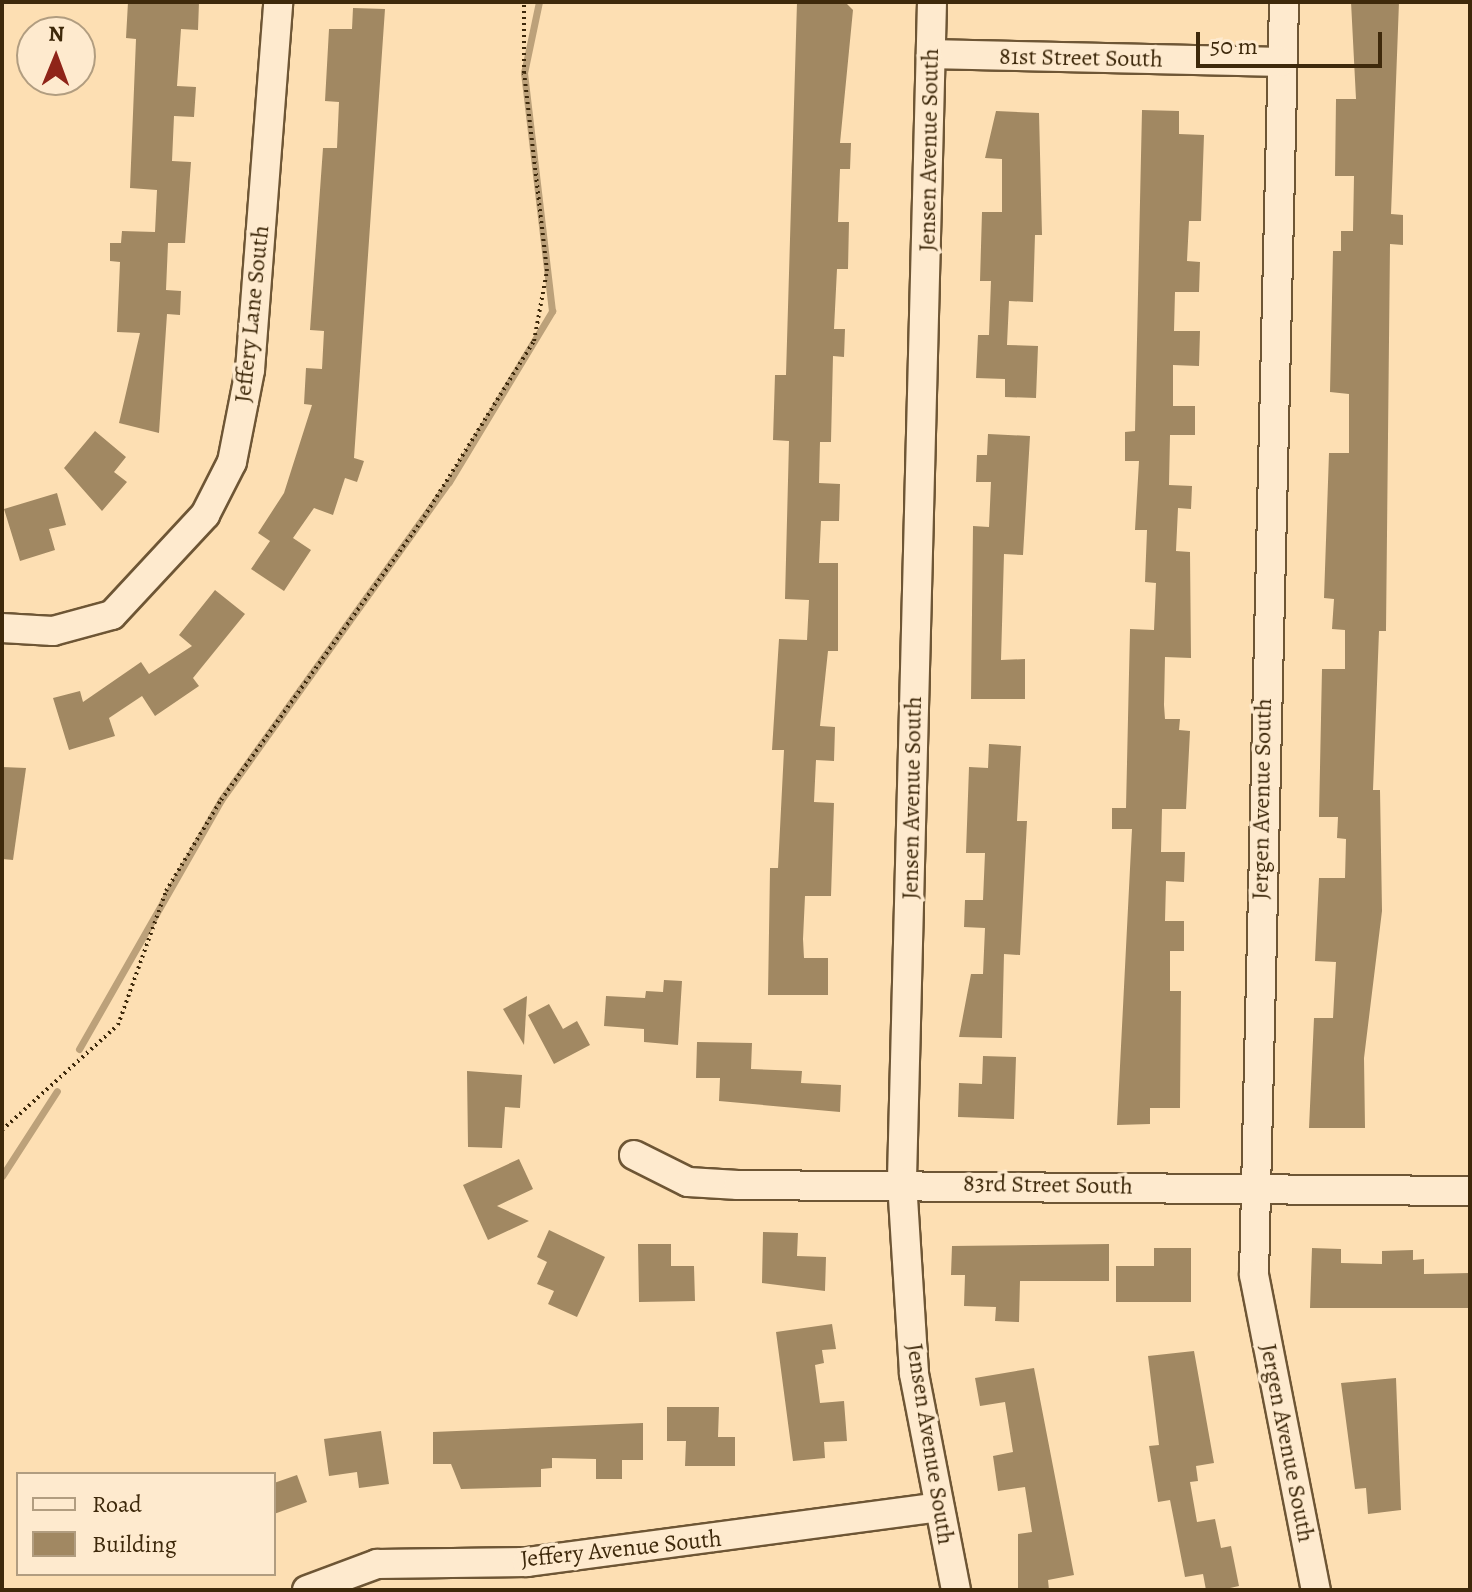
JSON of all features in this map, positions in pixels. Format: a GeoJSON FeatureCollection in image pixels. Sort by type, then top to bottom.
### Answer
{"type":"FeatureCollection","features":[{"type":"Feature","properties":{"kind":"street","name":"Jeffery Lane South"},"geometry":{"type":"LineString","coordinates":[[2,628],[53,631],[112,615],[205,515],[232,462],[250,370],[278,2]]}},
{"type":"Feature","properties":{"kind":"street","name":"Jensen Avenue South"},"geometry":{"type":"LineString","coordinates":[[932,2],[902,1182],[914,1374],[956,1590]]}},
{"type":"Feature","properties":{"kind":"street","name":"Jergen Avenue South"},"geometry":{"type":"LineString","coordinates":[[1284,2],[1280,62],[1253,1189],[1254,1275],[1316,1590]]}},
{"type":"Feature","properties":{"kind":"street","name":"81st Street South"},"geometry":{"type":"LineString","coordinates":[[931,54],[1280,62]]}},
{"type":"Feature","properties":{"kind":"street","name":"83rd Street South"},"geometry":{"type":"LineString","coordinates":[[634,1155],[688,1182],[902,1182],[1470,1191]]}},
{"type":"Feature","properties":{"kind":"street","name":"Jeffery Avenue South"},"geometry":{"type":"LineString","coordinates":[[307,1590],[377,1564],[527,1562],[938,1507]]}},
{"type":"Feature","properties":{"kind":"path"},"geometry":{"type":"LineString","coordinates":[[2,1130],[118,1025],[166,891],[221,800],[424,517],[534,341],[547,271],[524,73],[524,2]]}},
{"type":"Feature","properties":{"kind":"building"},"geometry":{"type":"Polygon","coordinates":[[[128,2],[199,2],[198,30],[181,29],[177,86],[196,87],[194,117],[174,116],[172,161],[191,162],[185,243],[168,243],[166,290],[181,291],[180,315],[167,314],[159,433],[119,423],[140,333],[117,332],[120,262],[110,261],[110,243],[121,243],[122,231],[155,232],[157,190],[130,188],[136,39],[126,38],[128,2]]]}},
{"type":"Feature","properties":{"kind":"building"},"geometry":{"type":"Polygon","coordinates":[[[797,2],[845,2],[853,10],[840,143],[851,143],[850,169],[840,169],[838,222],[849,222],[848,269],[837,269],[834,329],[845,329],[844,357],[833,356],[831,442],[820,442],[819,483],[840,484],[839,521],[821,521],[819,563],[838,563],[838,651],[828,651],[820,726],[835,727],[834,761],[816,760],[814,802],[834,803],[831,896],[805,896],[803,939],[804,958],[828,958],[828,995],[768,995],[770,868],[778,868],[784,750],[772,750],[779,639],[807,640],[809,600],[785,599],[789,441],[773,440],[775,375],[786,375],[797,2]]]}},
{"type":"Feature","properties":{"kind":"building"},"geometry":{"type":"Polygon","coordinates":[[[1351,2],[1399,2],[1391,214],[1403,215],[1403,245],[1390,244],[1386,631],[1379,631],[1373,790],[1380,790],[1382,911],[1364,1058],[1365,1128],[1309,1128],[1314,1018],[1333,1018],[1336,962],[1315,961],[1319,878],[1345,878],[1346,839],[1337,838],[1338,817],[1319,817],[1322,669],[1345,669],[1345,630],[1332,629],[1334,599],[1324,598],[1329,453],[1349,453],[1349,394],[1330,392],[1333,251],[1341,251],[1341,231],[1353,231],[1354,176],[1335,176],[1336,99],[1356,99],[1351,2]]]}},
{"type":"Feature","properties":{"kind":"building"},"geometry":{"type":"Polygon","coordinates":[[[353,8],[385,9],[354,458],[364,461],[357,482],[345,478],[333,515],[314,508],[293,538],[311,550],[284,591],[251,569],[270,541],[258,533],[284,493],[312,405],[304,404],[306,368],[322,369],[324,331],[310,330],[323,148],[337,148],[339,102],[325,101],[329,29],[352,29],[353,8]]]}},
{"type":"Feature","properties":{"kind":"building"},"geometry":{"type":"Polygon","coordinates":[[[1142,110],[1179,111],[1179,134],[1204,135],[1201,221],[1189,221],[1187,261],[1200,262],[1199,292],[1175,292],[1174,331],[1200,331],[1199,366],[1173,365],[1173,406],[1195,406],[1195,435],[1170,435],[1169,485],[1192,486],[1191,509],[1178,508],[1176,551],[1190,552],[1191,658],[1165,657],[1164,705],[1165,719],[1180,719],[1179,730],[1190,731],[1186,809],[1162,809],[1161,852],[1185,852],[1184,882],[1166,881],[1165,921],[1184,921],[1184,951],[1170,951],[1170,991],[1181,991],[1180,1108],[1150,1108],[1150,1124],[1117,1125],[1132,829],[1112,829],[1112,808],[1126,808],[1130,629],[1154,630],[1156,583],[1145,582],[1147,530],[1135,530],[1139,461],[1125,461],[1125,432],[1135,431],[1142,110]]]}},
{"type":"Feature","properties":{"kind":"building"},"geometry":{"type":"Polygon","coordinates":[[[996,111],[1039,113],[1042,235],[1035,235],[1033,302],[1009,301],[1007,345],[1038,346],[1036,398],[1005,397],[1005,379],[976,378],[978,335],[989,335],[991,281],[980,281],[982,212],[1002,212],[1002,159],[985,158],[996,111]]]}},
{"type":"Feature","properties":{"kind":"building"},"geometry":{"type":"Polygon","coordinates":[[[95,431],[126,457],[114,472],[127,482],[102,511],[64,468],[95,431]]]}},
{"type":"Feature","properties":{"kind":"building"},"geometry":{"type":"Polygon","coordinates":[[[988,434],[1030,436],[1023,555],[1004,554],[1001,660],[1025,659],[1025,699],[971,699],[973,526],[989,527],[991,482],[976,482],[977,455],[987,455],[988,434]]]}},
{"type":"Feature","properties":{"kind":"building"},"geometry":{"type":"Polygon","coordinates":[[[57,493],[66,525],[49,529],[55,550],[20,561],[4,509],[57,493]]]}},
{"type":"Feature","properties":{"kind":"building"},"geometry":{"type":"Polygon","coordinates":[[[215,590],[245,614],[193,678],[199,686],[155,716],[142,696],[109,718],[115,736],[69,750],[53,698],[80,691],[83,702],[141,662],[149,674],[192,646],[179,635],[215,590]]]}},
{"type":"Feature","properties":{"kind":"building"},"geometry":{"type":"Polygon","coordinates":[[[989,744],[1021,746],[1017,821],[1027,821],[1020,955],[1004,954],[1002,1038],[959,1037],[971,974],[983,974],[985,928],[964,927],[965,900],[983,900],[985,853],[966,853],[969,767],[988,768],[989,744]]]}},
{"type":"Feature","properties":{"kind":"building"},"geometry":{"type":"Polygon","coordinates":[[[2,767],[26,768],[13,860],[2,859],[2,767]]]}},
{"type":"Feature","properties":{"kind":"building"},"geometry":{"type":"Polygon","coordinates":[[[664,980],[682,981],[678,1045],[644,1042],[644,1029],[604,1026],[606,996],[645,998],[646,991],[663,992],[664,980]]]}},
{"type":"Feature","properties":{"kind":"building"},"geometry":{"type":"Polygon","coordinates":[[[527,996],[524,1045],[503,1009],[527,996]]]}},
{"type":"Feature","properties":{"kind":"building"},"geometry":{"type":"Polygon","coordinates":[[[549,1004],[563,1029],[577,1021],[590,1045],[554,1064],[528,1015],[549,1004]]]}},
{"type":"Feature","properties":{"kind":"building"},"geometry":{"type":"Polygon","coordinates":[[[697,1042],[752,1043],[751,1069],[802,1071],[801,1083],[841,1085],[840,1112],[719,1101],[720,1078],[696,1078],[697,1042]]]}},
{"type":"Feature","properties":{"kind":"building"},"geometry":{"type":"Polygon","coordinates":[[[983,1056],[1016,1057],[1014,1119],[958,1117],[959,1083],[982,1084],[983,1056]]]}},
{"type":"Feature","properties":{"kind":"building"},"geometry":{"type":"Polygon","coordinates":[[[467,1071],[522,1075],[520,1108],[505,1107],[502,1148],[468,1147],[467,1071]]]}},
{"type":"Feature","properties":{"kind":"building"},"geometry":{"type":"Polygon","coordinates":[[[519,1159],[533,1189],[497,1206],[529,1221],[488,1240],[463,1185],[519,1159]]]}},
{"type":"Feature","properties":{"kind":"building"},"geometry":{"type":"Polygon","coordinates":[[[549,1230],[605,1257],[577,1317],[548,1304],[554,1291],[537,1284],[547,1262],[537,1257],[549,1230]]]}},
{"type":"Feature","properties":{"kind":"building"},"geometry":{"type":"Polygon","coordinates":[[[763,1232],[798,1233],[797,1256],[826,1257],[825,1291],[762,1283],[763,1232]]]}},
{"type":"Feature","properties":{"kind":"building"},"geometry":{"type":"Polygon","coordinates":[[[638,1244],[671,1244],[671,1266],[694,1266],[695,1301],[639,1302],[638,1244]]]}},
{"type":"Feature","properties":{"kind":"building"},"geometry":{"type":"Polygon","coordinates":[[[1109,1244],[1109,1281],[1020,1281],[1019,1322],[995,1321],[996,1307],[964,1306],[965,1275],[951,1275],[952,1246],[1109,1244]]]}},
{"type":"Feature","properties":{"kind":"building"},"geometry":{"type":"Polygon","coordinates":[[[1154,1248],[1191,1248],[1191,1302],[1116,1302],[1116,1266],[1154,1266],[1154,1248]]]}},
{"type":"Feature","properties":{"kind":"building"},"geometry":{"type":"Polygon","coordinates":[[[1312,1248],[1341,1249],[1341,1263],[1382,1264],[1382,1251],[1413,1250],[1413,1260],[1424,1259],[1424,1274],[1470,1273],[1470,1308],[1310,1308],[1312,1248]]]}},
{"type":"Feature","properties":{"kind":"building"},"geometry":{"type":"Polygon","coordinates":[[[832,1324],[836,1349],[822,1350],[824,1363],[815,1365],[820,1403],[844,1401],[847,1441],[824,1442],[825,1458],[793,1461],[776,1332],[832,1324]]]}},
{"type":"Feature","properties":{"kind":"building"},"geometry":{"type":"Polygon","coordinates":[[[1194,1351],[1214,1463],[1196,1466],[1198,1481],[1190,1482],[1197,1522],[1215,1519],[1221,1548],[1231,1546],[1239,1586],[1221,1590],[1206,1590],[1203,1574],[1185,1577],[1170,1500],[1158,1502],[1149,1446],[1159,1445],[1148,1356],[1194,1351]]]}},
{"type":"Feature","properties":{"kind":"building"},"geometry":{"type":"Polygon","coordinates":[[[1034,1368],[1074,1575],[1048,1580],[1049,1590],[1018,1590],[1018,1534],[1032,1532],[1025,1487],[998,1491],[993,1456],[1013,1452],[1005,1402],[980,1406],[975,1378],[1034,1368]]]}},
{"type":"Feature","properties":{"kind":"building"},"geometry":{"type":"Polygon","coordinates":[[[1396,1378],[1401,1510],[1368,1514],[1366,1488],[1355,1489],[1341,1383],[1396,1378]]]}},
{"type":"Feature","properties":{"kind":"building"},"geometry":{"type":"Polygon","coordinates":[[[667,1407],[719,1407],[718,1437],[735,1437],[735,1466],[685,1466],[686,1441],[667,1441],[667,1407]]]}},
{"type":"Feature","properties":{"kind":"building"},"geometry":{"type":"Polygon","coordinates":[[[643,1423],[643,1460],[622,1460],[622,1479],[596,1479],[596,1459],[552,1458],[552,1468],[541,1469],[541,1487],[461,1489],[451,1464],[433,1464],[433,1432],[643,1423]]]}},
{"type":"Feature","properties":{"kind":"building"},"geometry":{"type":"Polygon","coordinates":[[[381,1431],[389,1484],[359,1488],[357,1472],[329,1476],[324,1439],[381,1431]]]}},
{"type":"Feature","properties":{"kind":"building"},"geometry":{"type":"Polygon","coordinates":[[[297,1475],[307,1502],[276,1513],[276,1482],[297,1475]]]}},
{"type":"Feature","properties":{"kind":"waterway"},"geometry":{"type":"LineString","coordinates":[[79,1049],[221,800],[449,482],[552,311],[524,73],[539,2]]}},
{"type":"Feature","properties":{"kind":"waterway"},"geometry":{"type":"LineString","coordinates":[[2,1176],[57,1091]]}}]}
